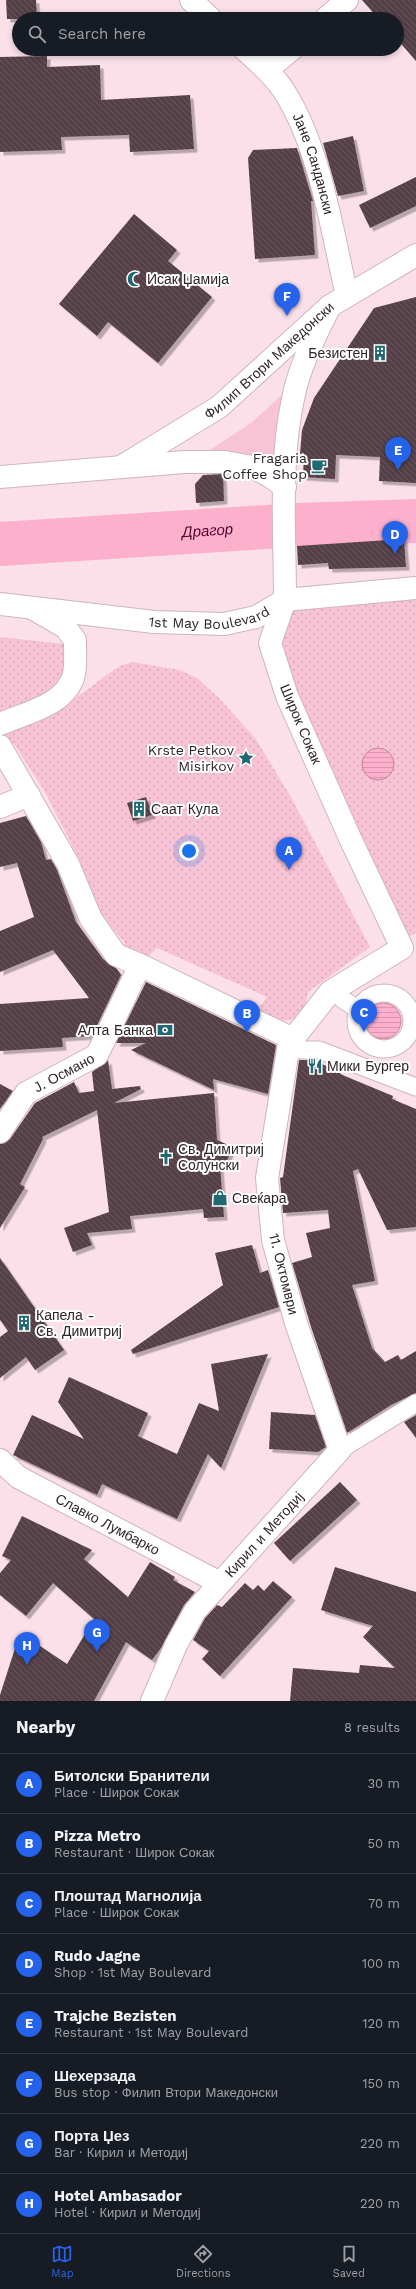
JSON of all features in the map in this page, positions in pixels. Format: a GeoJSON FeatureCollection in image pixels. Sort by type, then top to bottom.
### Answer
{"type":"FeatureCollection","features":[{"type":"Feature","properties":{"kind":"street"},"geometry":{"type":"LineString","coordinates":[[191,0],[204,12]]}},
{"type":"Feature","properties":{"kind":"street"},"geometry":{"type":"LineString","coordinates":[[333,12],[347,0]]}},
{"type":"Feature","properties":{"kind":"street","name":"Јане Сандански"},"geometry":{"type":"LineString","coordinates":[[252,56],[267,70],[283,90],[300,122],[320,182],[339,301]]}},
{"type":"Feature","properties":{"kind":"street"},"geometry":{"type":"LineString","coordinates":[[267,70],[284,56]]}},
{"type":"Feature","properties":{"kind":"street","name":"Филип Втори Македонски"},"geometry":{"type":"LineString","coordinates":[[121,466],[219,407],[339,301],[416,255]]}},
{"type":"Feature","properties":{"kind":"street","name":"Широк Сокак"},"geometry":{"type":"LineString","coordinates":[[294,1045],[330,992],[402,948],[349,836],[287,696],[270,643],[285,600],[285,493],[293,398],[311,344],[339,301]]}},
{"type":"Feature","properties":{"kind":"street"},"geometry":{"type":"LineString","coordinates":[[0,477],[121,466],[184,462],[225,462],[253,467],[272,477],[285,493]]}},
{"type":"Feature","properties":{"kind":"street","name":"1st May Boulevard"},"geometry":{"type":"LineString","coordinates":[[0,604],[154,622],[224,624],[256,617],[285,600],[416,588]]}},
{"type":"Feature","properties":{"kind":"street"},"geometry":{"type":"LineString","coordinates":[[0,724],[59,699],[68,687],[74,674],[75,640],[65,627],[32,608]]}},
{"type":"Feature","properties":{"kind":"street"},"geometry":{"type":"LineString","coordinates":[[0,746],[30,795],[68,864],[90,919],[116,955],[140,965],[294,1045],[319,1050],[416,1087]]}},
{"type":"Feature","properties":{"kind":"street"},"geometry":{"type":"LineString","coordinates":[[0,807],[30,795]]}},
{"type":"Feature","properties":{"kind":"street","name":"Ј. Османо"},"geometry":{"type":"LineString","coordinates":[[0,1132],[26,1093],[97,1055],[140,965]]}},
{"type":"Feature","properties":{"kind":"street"},"geometry":{"type":"LineString","coordinates":[[379,994],[396,996],[413,1007],[412,1026],[404,1040],[389,1048],[372,1046],[366,1043],[358,1031],[357,1017],[359,1010],[364,1002],[379,994]]}},
{"type":"Feature","properties":{"kind":"street"},"geometry":{"type":"LineString","coordinates":[[342,999],[359,1010]]}},
{"type":"Feature","properties":{"kind":"street","name":"11. Октомври"},"geometry":{"type":"LineString","coordinates":[[294,1045],[267,1178],[273,1240],[296,1323],[340,1450]]}},
{"type":"Feature","properties":{"kind":"street"},"geometry":{"type":"LineString","coordinates":[[363,1067],[372,1046]]}},
{"type":"Feature","properties":{"kind":"street","name":"Кирил и Методиј"},"geometry":{"type":"LineString","coordinates":[[152,1701],[176,1645],[195,1610],[340,1450],[416,1403]]}},
{"type":"Feature","properties":{"kind":"street","name":"Славко Лумбарко"},"geometry":{"type":"LineString","coordinates":[[0,1460],[18,1477],[220,1583]]}},
{"type":"Feature","properties":{"kind":"shaded area"},"geometry":{"type":"Polygon","coordinates":[[[285,392],[274,462],[236,453],[210,450],[251,423],[285,392]]]}},
{"type":"Feature","properties":{"kind":"shaded area"},"geometry":{"type":"Polygon","coordinates":[[[416,588],[416,933],[410,936],[402,948],[270,643],[285,600],[416,588]]]}},
{"type":"Feature","properties":{"kind":"shaded area"},"geometry":{"type":"Polygon","coordinates":[[[0,637],[73,645],[66,687],[0,723],[0,637]]]}},
{"type":"Feature","properties":{"kind":"shaded area"},"geometry":{"type":"Polygon","coordinates":[[[132,662],[180,670],[197,678],[220,699],[255,738],[291,797],[370,947],[308,992],[306,1003],[302,1011],[292,1020],[277,1020],[259,1014],[259,1008],[267,997],[157,948],[140,965],[116,955],[125,943],[99,912],[75,851],[45,792],[14,744],[0,743],[0,727],[66,703],[82,694],[109,673],[132,662]]]}},
{"type":"Feature","properties":{"kind":"shaded area"},"geometry":{"type":"Polygon","coordinates":[[[375,748],[381,748],[391,755],[394,764],[393,770],[387,777],[381,780],[375,780],[365,773],[362,767],[362,761],[369,751],[375,748]]]}},
{"type":"Feature","properties":{"kind":"shaded area"},"geometry":{"type":"Polygon","coordinates":[[[383,1003],[393,1006],[398,1011],[401,1021],[398,1031],[393,1036],[383,1039],[373,1036],[368,1031],[365,1021],[368,1011],[373,1006],[383,1003]]]}},
{"type":"Feature","properties":{"kind":"building"},"geometry":{"type":"Polygon","coordinates":[[[6,0],[36,0],[37,12],[12,12],[12,19],[7,19],[6,0]]]}},
{"type":"Feature","properties":{"kind":"building"},"geometry":{"type":"Polygon","coordinates":[[[362,0],[416,0],[416,61],[404,47],[404,12],[373,12],[362,0]]]}},
{"type":"Feature","properties":{"kind":"building"},"geometry":{"type":"Polygon","coordinates":[[[47,56],[47,67],[100,65],[101,100],[190,95],[194,149],[130,152],[129,135],[61,137],[62,150],[0,152],[0,57],[47,56]]]}},
{"type":"Feature","properties":{"kind":"building"},"geometry":{"type":"Polygon","coordinates":[[[353,136],[364,191],[338,196],[323,143],[353,136]]]}},
{"type":"Feature","properties":{"kind":"building"},"geometry":{"type":"Polygon","coordinates":[[[297,148],[313,201],[311,201],[315,255],[255,259],[248,158],[253,150],[297,148]]]}},
{"type":"Feature","properties":{"kind":"building"},"geometry":{"type":"Polygon","coordinates":[[[416,177],[416,206],[370,228],[359,205],[416,177]]]}},
{"type":"Feature","properties":{"kind":"building","name":"Исак Џамија"},"geometry":{"type":"Polygon","coordinates":[[[134,214],[177,250],[168,261],[212,297],[158,363],[108,322],[97,336],[59,304],[134,214]]]}},
{"type":"Feature","properties":{"kind":"building","name":"Безистен"},"geometry":{"type":"Polygon","coordinates":[[[416,297],[416,483],[379,481],[380,457],[336,455],[335,479],[303,477],[304,453],[300,454],[302,430],[314,398],[374,308],[416,297]]]}},
{"type":"Feature","properties":{"kind":"building"},"geometry":{"type":"Polygon","coordinates":[[[223,474],[224,501],[196,503],[195,484],[203,475],[223,474]]]}},
{"type":"Feature","properties":{"kind":"building"},"geometry":{"type":"Polygon","coordinates":[[[404,539],[406,567],[329,569],[328,563],[298,565],[297,546],[404,539]]]}},
{"type":"Feature","properties":{"kind":"building","name":"Саат Кула"},"geometry":{"type":"Polygon","coordinates":[[[146,797],[152,815],[133,821],[127,803],[146,797]]]}},
{"type":"Feature","properties":{"kind":"building"},"geometry":{"type":"Polygon","coordinates":[[[26,816],[41,842],[46,860],[51,859],[57,870],[76,922],[103,959],[117,969],[121,975],[92,1036],[62,1038],[63,1047],[0,1051],[0,1004],[89,998],[53,950],[0,972],[0,931],[34,917],[17,863],[0,867],[0,823],[26,816]]]}},
{"type":"Feature","properties":{"kind":"building"},"geometry":{"type":"Polygon","coordinates":[[[146,982],[276,1045],[268,1094],[213,1079],[214,1090],[131,1050],[146,1043],[116,1043],[146,982]]]}},
{"type":"Feature","properties":{"kind":"building","name":"Св. Димитриј Солунски"},"geometry":{"type":"Polygon","coordinates":[[[108,1060],[112,1089],[140,1086],[141,1089],[114,1103],[214,1093],[217,1140],[226,1144],[231,1149],[228,1159],[220,1165],[224,1217],[204,1218],[203,1209],[130,1216],[132,1229],[87,1233],[92,1245],[73,1252],[64,1228],[109,1212],[97,1110],[42,1137],[43,1139],[20,1184],[25,1187],[0,1228],[0,1144],[10,1139],[35,1103],[74,1082],[79,1093],[94,1091],[92,1072],[108,1060]]]}},
{"type":"Feature","properties":{"kind":"building"},"geometry":{"type":"Polygon","coordinates":[[[299,1060],[312,1060],[341,1072],[340,1074],[393,1096],[392,1099],[416,1109],[416,1227],[387,1230],[358,1169],[353,1171],[375,1281],[352,1285],[372,1348],[385,1362],[398,1355],[401,1360],[416,1351],[416,1393],[391,1405],[347,1433],[311,1327],[292,1263],[312,1257],[306,1233],[330,1228],[328,1210],[283,1213],[280,1178],[283,1177],[299,1060]]]}},
{"type":"Feature","properties":{"kind":"building"},"geometry":{"type":"Polygon","coordinates":[[[0,1084],[13,1091],[0,1109],[0,1084]]]}},
{"type":"Feature","properties":{"kind":"building"},"geometry":{"type":"Polygon","coordinates":[[[252,1245],[260,1273],[268,1270],[279,1307],[133,1354],[131,1350],[223,1285],[215,1253],[252,1245]]]}},
{"type":"Feature","properties":{"kind":"building","name":"Капела - Св. Димитриј"},"geometry":{"type":"Polygon","coordinates":[[[0,1258],[64,1350],[35,1370],[26,1357],[0,1378],[0,1337],[8,1331],[0,1320],[0,1258]]]}},
{"type":"Feature","properties":{"kind":"building"},"geometry":{"type":"Polygon","coordinates":[[[268,1354],[221,1468],[208,1454],[177,1519],[102,1484],[97,1495],[13,1455],[32,1415],[84,1439],[58,1402],[69,1377],[148,1413],[138,1436],[177,1454],[199,1403],[219,1411],[211,1364],[268,1354]]]}},
{"type":"Feature","properties":{"kind":"building"},"geometry":{"type":"Polygon","coordinates":[[[271,1412],[315,1415],[326,1447],[318,1452],[269,1449],[271,1412]]]}},
{"type":"Feature","properties":{"kind":"building"},"geometry":{"type":"Polygon","coordinates":[[[416,1415],[416,1438],[404,1422],[416,1415]]]}},
{"type":"Feature","properties":{"kind":"building"},"geometry":{"type":"Polygon","coordinates":[[[340,1482],[357,1500],[290,1561],[274,1543],[340,1482]]]}},
{"type":"Feature","properties":{"kind":"building"},"geometry":{"type":"Polygon","coordinates":[[[22,1516],[92,1550],[84,1559],[128,1597],[150,1562],[175,1577],[173,1580],[195,1592],[184,1605],[161,1648],[152,1660],[126,1642],[94,1701],[0,1701],[0,1695],[19,1636],[37,1644],[67,1664],[94,1619],[53,1583],[26,1616],[0,1595],[0,1573],[11,1560],[2,1556],[22,1516]]]}},
{"type":"Feature","properties":{"kind":"building"},"geometry":{"type":"Polygon","coordinates":[[[335,1567],[416,1592],[416,1701],[290,1701],[293,1668],[359,1673],[360,1665],[395,1668],[363,1637],[373,1626],[321,1610],[335,1567]]]}},
{"type":"Feature","properties":{"kind":"building"},"geometry":{"type":"Polygon","coordinates":[[[273,1581],[292,1597],[220,1676],[202,1659],[209,1651],[193,1640],[205,1618],[217,1605],[222,1607],[245,1583],[253,1590],[258,1585],[264,1591],[273,1581]]]}},
{"type":"Feature","properties":{"kind":"waterway","name":"Драгор"},"geometry":{"type":"LineString","coordinates":[[0,544],[297,525],[416,521]]}},
{"type":"Feature","properties":{"kind":"place","name":"Исак Џамија"},"geometry":{"type":"Point","coordinates":[135,279]}},
{"type":"Feature","properties":{"kind":"place","name":"Шехерзада"},"geometry":{"type":"Point","coordinates":[287,316]}},
{"type":"Feature","properties":{"kind":"place","name":"Безистен"},"geometry":{"type":"Point","coordinates":[380,353]}},
{"type":"Feature","properties":{"kind":"place","name":"Fragaria Coffee Shop"},"geometry":{"type":"Point","coordinates":[319,466]}},
{"type":"Feature","properties":{"kind":"place","name":"Trajche Bezisten"},"geometry":{"type":"Point","coordinates":[398,470]}},
{"type":"Feature","properties":{"kind":"place","name":"Rudo Jagne"},"geometry":{"type":"Point","coordinates":[395,554]}},
{"type":"Feature","properties":{"kind":"place","name":"Krste Petkov Misirkov"},"geometry":{"type":"Point","coordinates":[246,758]}},
{"type":"Feature","properties":{"kind":"place","name":"Саат Кула"},"geometry":{"type":"Point","coordinates":[139,809]}},
{"type":"Feature","properties":{"kind":"place","name":"Битолски Бранители"},"geometry":{"type":"Point","coordinates":[289,870]}},
{"type":"Feature","properties":{"kind":"place","name":"Алта Банка"},"geometry":{"type":"Point","coordinates":[165,1030]}},
{"type":"Feature","properties":{"kind":"place","name":"Плоштад Магнолија"},"geometry":{"type":"Point","coordinates":[364,1032]}},
{"type":"Feature","properties":{"kind":"place","name":"Pizza Metro"},"geometry":{"type":"Point","coordinates":[247,1033]}},
{"type":"Feature","properties":{"kind":"place","name":"Мики Бургер"},"geometry":{"type":"Point","coordinates":[315,1066]}},
{"type":"Feature","properties":{"kind":"place","name":"Св. Димитриј Солунски"},"geometry":{"type":"Point","coordinates":[166,1157]}},
{"type":"Feature","properties":{"kind":"place","name":"Свеќара"},"geometry":{"type":"Point","coordinates":[220,1198]}},
{"type":"Feature","properties":{"kind":"place","name":"Капела - Св. Димитриј"},"geometry":{"type":"Point","coordinates":[24,1323]}},
{"type":"Feature","properties":{"kind":"place","name":"Порта Џез"},"geometry":{"type":"Point","coordinates":[97,1652]}},
{"type":"Feature","properties":{"kind":"place","name":"Hotel Ambasador"},"geometry":{"type":"Point","coordinates":[27,1665]}}]}
